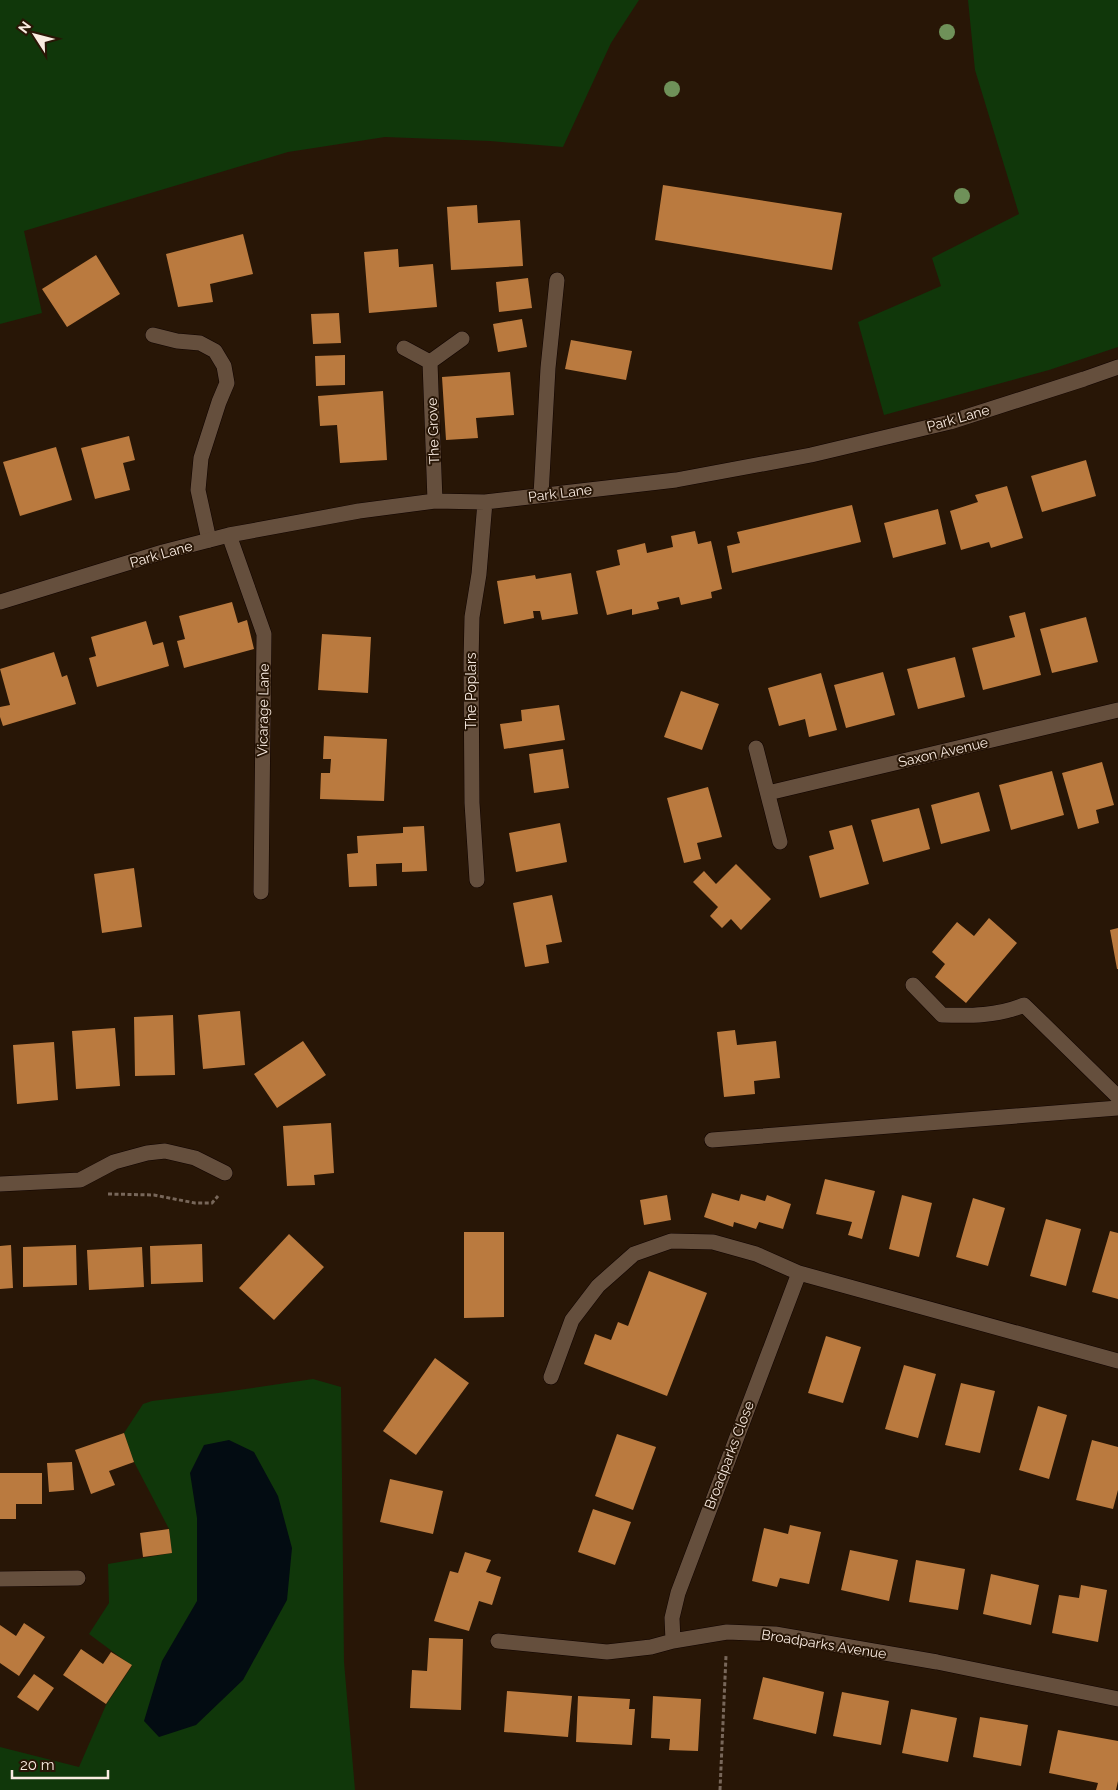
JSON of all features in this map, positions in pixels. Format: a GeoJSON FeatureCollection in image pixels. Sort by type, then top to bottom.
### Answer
{"type":"FeatureCollection","features":[{"type":"Feature","properties":{"kind":"street"},"geometry":{"type":"LineString","coordinates":[[541,495],[548,368],[557,280]]}},
{"type":"Feature","properties":{"kind":"street"},"geometry":{"type":"LineString","coordinates":[[153,335],[177,341],[200,343],[216,351],[224,366],[228,383],[219,402],[201,458],[198,490],[209,540]]}},
{"type":"Feature","properties":{"kind":"street"},"geometry":{"type":"LineString","coordinates":[[404,348],[430,362],[462,339]]}},
{"type":"Feature","properties":{"kind":"street","name":"The Grove"},"geometry":{"type":"LineString","coordinates":[[430,362],[435,501]]}},
{"type":"Feature","properties":{"kind":"street","name":"Park Lane"},"geometry":{"type":"LineString","coordinates":[[0,602],[163,552],[229,534],[359,511],[435,501],[486,502],[676,480],[811,455],[950,422],[1118,367]]}},
{"type":"Feature","properties":{"kind":"street","name":"The Poplars"},"geometry":{"type":"LineString","coordinates":[[477,880],[472,803],[472,617],[486,502]]}},
{"type":"Feature","properties":{"kind":"street","name":"Vicarage Lane"},"geometry":{"type":"LineString","coordinates":[[229,534],[264,634],[261,892]]}},
{"type":"Feature","properties":{"kind":"street","name":"Saxon Avenue"},"geometry":{"type":"LineString","coordinates":[[768,793],[1118,710]]}},
{"type":"Feature","properties":{"kind":"street"},"geometry":{"type":"LineString","coordinates":[[756,748],[780,842]]}},
{"type":"Feature","properties":{"kind":"street"},"geometry":{"type":"LineString","coordinates":[[913,985],[942,1014],[968,1016],[1009,1012],[1024,1005],[1118,1096]]}},
{"type":"Feature","properties":{"kind":"street"},"geometry":{"type":"LineString","coordinates":[[712,1140],[1118,1108]]}},
{"type":"Feature","properties":{"kind":"street"},"geometry":{"type":"LineString","coordinates":[[0,1184],[80,1180],[114,1162],[147,1153],[165,1151],[195,1158],[224,1173]]}},
{"type":"Feature","properties":{"kind":"street"},"geometry":{"type":"LineString","coordinates":[[551,1377],[572,1320],[598,1286],[634,1254],[671,1241],[713,1242],[756,1254],[799,1273],[1118,1361]]}},
{"type":"Feature","properties":{"kind":"street","name":"Broadparks Close"},"geometry":{"type":"LineString","coordinates":[[673,1641],[672,1618],[678,1593],[799,1273]]}},
{"type":"Feature","properties":{"kind":"street"},"geometry":{"type":"LineString","coordinates":[[0,1579],[78,1578]]}},
{"type":"Feature","properties":{"kind":"street","name":"Broadparks Avenue"},"geometry":{"type":"LineString","coordinates":[[498,1641],[608,1652],[651,1648],[673,1641],[727,1632],[775,1634],[937,1662],[1118,1699]]}},
{"type":"Feature","properties":{"kind":"path"},"geometry":{"type":"LineString","coordinates":[[105,1194],[154,1195],[195,1203],[212,1203],[223,1190],[224,1173]]}},
{"type":"Feature","properties":{"kind":"path"},"geometry":{"type":"LineString","coordinates":[[720,1790],[727,1632]]}},
{"type":"Feature","properties":{"kind":"green space"},"geometry":{"type":"Polygon","coordinates":[[[0,0],[639,0],[611,43],[563,147],[490,141],[385,137],[288,152],[24,231],[42,313],[0,324],[0,0]]]}},
{"type":"Feature","properties":{"kind":"green space"},"geometry":{"type":"Polygon","coordinates":[[[968,0],[1118,0],[1118,347],[1049,370],[884,415],[858,322],[941,286],[932,258],[1019,214],[975,70],[968,0]]]}},
{"type":"Feature","properties":{"kind":"green space"},"geometry":{"type":"Polygon","coordinates":[[[313,1379],[341,1387],[344,1662],[355,1790],[0,1790],[0,1747],[79,1767],[106,1705],[132,1666],[89,1634],[109,1603],[108,1564],[172,1553],[169,1529],[134,1462],[124,1433],[143,1404],[152,1401],[313,1379]]]}},
{"type":"Feature","properties":{"kind":"shaded area"},"geometry":{"type":"Polygon","coordinates":[[[229,1440],[254,1452],[278,1496],[292,1548],[287,1600],[243,1680],[196,1725],[159,1737],[144,1721],[162,1661],[197,1601],[197,1518],[190,1473],[204,1445],[229,1440]]]}},
{"type":"Feature","properties":{"kind":"building"},"geometry":{"type":"Polygon","coordinates":[[[663,185],[842,213],[832,270],[655,240],[663,185]]]}},
{"type":"Feature","properties":{"kind":"building"},"geometry":{"type":"Polygon","coordinates":[[[477,205],[478,223],[520,220],[523,266],[451,270],[447,207],[477,205]]]}},
{"type":"Feature","properties":{"kind":"building"},"geometry":{"type":"Polygon","coordinates":[[[243,234],[253,274],[210,284],[213,302],[178,307],[166,254],[243,234]]]}},
{"type":"Feature","properties":{"kind":"building"},"geometry":{"type":"Polygon","coordinates":[[[398,249],[399,267],[433,264],[437,307],[369,313],[364,252],[398,249]]]}},
{"type":"Feature","properties":{"kind":"building"},"geometry":{"type":"Polygon","coordinates":[[[96,255],[120,294],[67,327],[42,289],[96,255]]]}},
{"type":"Feature","properties":{"kind":"building"},"geometry":{"type":"Polygon","coordinates":[[[528,278],[532,308],[499,312],[496,282],[528,278]]]}},
{"type":"Feature","properties":{"kind":"building"},"geometry":{"type":"Polygon","coordinates":[[[339,313],[341,343],[313,344],[311,314],[339,313]]]}},
{"type":"Feature","properties":{"kind":"building"},"geometry":{"type":"Polygon","coordinates":[[[522,319],[527,347],[498,352],[493,324],[522,319]]]}},
{"type":"Feature","properties":{"kind":"building"},"geometry":{"type":"Polygon","coordinates":[[[571,340],[632,351],[626,380],[565,369],[571,340]]]}},
{"type":"Feature","properties":{"kind":"building"},"geometry":{"type":"Polygon","coordinates":[[[345,355],[345,385],[316,386],[315,356],[345,355]]]}},
{"type":"Feature","properties":{"kind":"building"},"geometry":{"type":"Polygon","coordinates":[[[510,372],[514,415],[476,418],[478,438],[446,440],[442,377],[510,372]]]}},
{"type":"Feature","properties":{"kind":"building"},"geometry":{"type":"Polygon","coordinates":[[[383,391],[387,460],[340,463],[337,425],[320,426],[318,396],[383,391]]]}},
{"type":"Feature","properties":{"kind":"building"},"geometry":{"type":"Polygon","coordinates":[[[129,436],[135,460],[123,463],[130,490],[95,499],[81,448],[129,436]]]}},
{"type":"Feature","properties":{"kind":"building"},"geometry":{"type":"Polygon","coordinates":[[[56,447],[72,500],[20,516],[3,462],[56,447]]]}},
{"type":"Feature","properties":{"kind":"building"},"geometry":{"type":"Polygon","coordinates":[[[1086,460],[1096,496],[1042,512],[1031,476],[1086,460]]]}},
{"type":"Feature","properties":{"kind":"building"},"geometry":{"type":"Polygon","coordinates":[[[1007,486],[1023,538],[991,548],[989,542],[961,550],[950,511],[978,502],[975,495],[1007,486]]]}},
{"type":"Feature","properties":{"kind":"building"},"geometry":{"type":"Polygon","coordinates":[[[852,505],[861,542],[732,573],[727,546],[740,543],[737,532],[852,505]]]}},
{"type":"Feature","properties":{"kind":"building"},"geometry":{"type":"Polygon","coordinates":[[[938,509],[946,544],[893,558],[884,523],[938,509]]]}},
{"type":"Feature","properties":{"kind":"building"},"geometry":{"type":"Polygon","coordinates":[[[695,531],[698,544],[711,541],[722,589],[711,592],[712,598],[681,605],[679,597],[657,602],[659,609],[632,615],[632,609],[607,615],[596,571],[620,565],[617,550],[645,543],[647,553],[673,547],[671,536],[695,531]]]}},
{"type":"Feature","properties":{"kind":"building"},"geometry":{"type":"Polygon","coordinates":[[[571,573],[578,614],[542,620],[540,611],[533,611],[534,618],[504,624],[497,581],[535,575],[536,579],[571,573]]]}},
{"type":"Feature","properties":{"kind":"building"},"geometry":{"type":"Polygon","coordinates":[[[232,602],[238,623],[247,620],[254,649],[184,668],[177,641],[185,639],[179,616],[232,602]]]}},
{"type":"Feature","properties":{"kind":"building"},"geometry":{"type":"Polygon","coordinates":[[[1025,612],[1041,675],[983,690],[972,648],[1015,637],[1009,616],[1025,612]]]}},
{"type":"Feature","properties":{"kind":"building"},"geometry":{"type":"Polygon","coordinates":[[[1086,617],[1098,662],[1052,673],[1040,629],[1086,617]]]}},
{"type":"Feature","properties":{"kind":"building"},"geometry":{"type":"Polygon","coordinates":[[[146,621],[153,645],[163,642],[169,666],[97,687],[89,658],[96,656],[91,637],[146,621]]]}},
{"type":"Feature","properties":{"kind":"building"},"geometry":{"type":"Polygon","coordinates":[[[322,634],[371,637],[368,693],[318,690],[322,634]]]}},
{"type":"Feature","properties":{"kind":"building"},"geometry":{"type":"Polygon","coordinates":[[[54,652],[62,677],[67,675],[76,704],[3,726],[0,717],[0,707],[10,705],[0,669],[54,652]]]}},
{"type":"Feature","properties":{"kind":"building"},"geometry":{"type":"Polygon","coordinates":[[[955,657],[965,697],[918,709],[907,669],[955,657]]]}},
{"type":"Feature","properties":{"kind":"building"},"geometry":{"type":"Polygon","coordinates":[[[883,672],[895,715],[846,728],[834,685],[883,672]]]}},
{"type":"Feature","properties":{"kind":"building"},"geometry":{"type":"Polygon","coordinates":[[[821,673],[837,730],[809,737],[805,719],[779,726],[768,688],[821,673]]]}},
{"type":"Feature","properties":{"kind":"building"},"geometry":{"type":"Polygon","coordinates":[[[681,691],[719,704],[702,750],[664,737],[681,691]]]}},
{"type":"Feature","properties":{"kind":"building"},"geometry":{"type":"Polygon","coordinates":[[[559,705],[565,740],[504,749],[500,724],[522,721],[521,710],[559,705]]]}},
{"type":"Feature","properties":{"kind":"building"},"geometry":{"type":"Polygon","coordinates":[[[324,736],[387,739],[384,801],[320,799],[321,773],[330,773],[331,759],[323,759],[324,736]]]}},
{"type":"Feature","properties":{"kind":"building"},"geometry":{"type":"Polygon","coordinates":[[[563,749],[569,788],[534,793],[529,754],[563,749]]]}},
{"type":"Feature","properties":{"kind":"building"},"geometry":{"type":"Polygon","coordinates":[[[1102,762],[1114,805],[1096,810],[1099,823],[1078,829],[1062,773],[1102,762]]]}},
{"type":"Feature","properties":{"kind":"building"},"geometry":{"type":"Polygon","coordinates":[[[1052,771],[1064,815],[1011,830],[999,785],[1052,771]]]}},
{"type":"Feature","properties":{"kind":"building"},"geometry":{"type":"Polygon","coordinates":[[[708,787],[722,837],[697,843],[701,859],[684,863],[667,798],[708,787]]]}},
{"type":"Feature","properties":{"kind":"building"},"geometry":{"type":"Polygon","coordinates":[[[979,792],[990,831],[941,844],[931,805],[979,792]]]}},
{"type":"Feature","properties":{"kind":"building"},"geometry":{"type":"Polygon","coordinates":[[[919,808],[930,849],[883,862],[871,820],[919,808]]]}},
{"type":"Feature","properties":{"kind":"building"},"geometry":{"type":"Polygon","coordinates":[[[560,823],[567,862],[516,872],[509,833],[560,823]]]}},
{"type":"Feature","properties":{"kind":"building"},"geometry":{"type":"Polygon","coordinates":[[[852,825],[869,884],[820,898],[809,856],[834,849],[829,831],[852,825]]]}},
{"type":"Feature","properties":{"kind":"building"},"geometry":{"type":"Polygon","coordinates":[[[424,826],[427,871],[402,872],[402,863],[376,864],[377,886],[349,887],[347,854],[358,853],[357,836],[403,833],[403,827],[424,826]]]}},
{"type":"Feature","properties":{"kind":"building"},"geometry":{"type":"Polygon","coordinates":[[[736,864],[771,899],[741,930],[731,919],[722,928],[710,916],[718,907],[693,882],[704,871],[716,884],[736,864]]]}},
{"type":"Feature","properties":{"kind":"building"},"geometry":{"type":"Polygon","coordinates":[[[134,868],[142,927],[102,933],[94,874],[134,868]]]}},
{"type":"Feature","properties":{"kind":"building"},"geometry":{"type":"Polygon","coordinates":[[[552,895],[562,942],[546,945],[549,963],[525,967],[513,903],[552,895]]]}},
{"type":"Feature","properties":{"kind":"building"},"geometry":{"type":"Polygon","coordinates":[[[989,918],[1017,943],[966,1003],[935,977],[945,964],[932,952],[957,922],[974,936],[989,918]]]}},
{"type":"Feature","properties":{"kind":"building"},"geometry":{"type":"Polygon","coordinates":[[[1118,928],[1118,969],[1117,969],[1110,930],[1118,928]]]}},
{"type":"Feature","properties":{"kind":"building"},"geometry":{"type":"Polygon","coordinates":[[[240,1011],[245,1065],[203,1069],[198,1015],[240,1011]]]}},
{"type":"Feature","properties":{"kind":"building"},"geometry":{"type":"Polygon","coordinates":[[[173,1015],[175,1075],[135,1076],[134,1017],[173,1015]]]}},
{"type":"Feature","properties":{"kind":"building"},"geometry":{"type":"Polygon","coordinates":[[[115,1028],[120,1086],[76,1089],[72,1031],[115,1028]]]}},
{"type":"Feature","properties":{"kind":"building"},"geometry":{"type":"Polygon","coordinates":[[[735,1030],[737,1045],[776,1041],[780,1078],[754,1081],[755,1094],[724,1097],[717,1032],[735,1030]]]}},
{"type":"Feature","properties":{"kind":"building"},"geometry":{"type":"Polygon","coordinates":[[[303,1041],[326,1075],[277,1108],[254,1074],[303,1041]]]}},
{"type":"Feature","properties":{"kind":"building"},"geometry":{"type":"Polygon","coordinates":[[[54,1042],[58,1100],[17,1104],[13,1045],[54,1042]]]}},
{"type":"Feature","properties":{"kind":"building"},"geometry":{"type":"Polygon","coordinates":[[[331,1123],[334,1173],[314,1175],[315,1185],[287,1186],[283,1126],[331,1123]]]}},
{"type":"Feature","properties":{"kind":"building"},"geometry":{"type":"Polygon","coordinates":[[[825,1179],[875,1191],[862,1239],[848,1235],[852,1222],[816,1214],[825,1179]]]}},
{"type":"Feature","properties":{"kind":"building"},"geometry":{"type":"Polygon","coordinates":[[[712,1193],[739,1201],[741,1194],[765,1201],[767,1195],[791,1204],[783,1229],[759,1222],[756,1229],[734,1222],[733,1227],[704,1217],[712,1193]]]}},
{"type":"Feature","properties":{"kind":"building"},"geometry":{"type":"Polygon","coordinates":[[[667,1195],[671,1220],[644,1225],[640,1200],[667,1195]]]}},
{"type":"Feature","properties":{"kind":"building"},"geometry":{"type":"Polygon","coordinates":[[[902,1195],[932,1203],[919,1257],[889,1249],[902,1195]]]}},
{"type":"Feature","properties":{"kind":"building"},"geometry":{"type":"Polygon","coordinates":[[[973,1198],[1005,1208],[988,1266],[956,1257],[973,1198]]]}},
{"type":"Feature","properties":{"kind":"building"},"geometry":{"type":"Polygon","coordinates":[[[1046,1219],[1081,1229],[1066,1286],[1030,1276],[1046,1219]]]}},
{"type":"Feature","properties":{"kind":"building"},"geometry":{"type":"Polygon","coordinates":[[[1110,1231],[1118,1233],[1118,1299],[1092,1292],[1110,1231]]]}},
{"type":"Feature","properties":{"kind":"building"},"geometry":{"type":"Polygon","coordinates":[[[464,1232],[504,1232],[504,1317],[464,1318],[464,1232]]]}},
{"type":"Feature","properties":{"kind":"building"},"geometry":{"type":"Polygon","coordinates":[[[289,1234],[324,1267],[274,1320],[239,1288],[289,1234]]]}},
{"type":"Feature","properties":{"kind":"building"},"geometry":{"type":"Polygon","coordinates":[[[202,1244],[203,1282],[151,1284],[150,1246],[202,1244]]]}},
{"type":"Feature","properties":{"kind":"building"},"geometry":{"type":"Polygon","coordinates":[[[11,1245],[13,1288],[0,1289],[0,1246],[11,1245]]]}},
{"type":"Feature","properties":{"kind":"building"},"geometry":{"type":"Polygon","coordinates":[[[76,1245],[77,1285],[23,1287],[23,1247],[76,1245]]]}},
{"type":"Feature","properties":{"kind":"building"},"geometry":{"type":"Polygon","coordinates":[[[142,1247],[144,1287],[89,1290],[87,1250],[142,1247]]]}},
{"type":"Feature","properties":{"kind":"building"},"geometry":{"type":"Polygon","coordinates":[[[649,1271],[707,1293],[667,1396],[584,1364],[595,1334],[611,1340],[618,1322],[628,1326],[649,1271]]]}},
{"type":"Feature","properties":{"kind":"building"},"geometry":{"type":"Polygon","coordinates":[[[826,1336],[861,1347],[843,1403],[808,1393],[826,1336]]]}},
{"type":"Feature","properties":{"kind":"building"},"geometry":{"type":"Polygon","coordinates":[[[435,1358],[469,1383],[416,1455],[383,1431],[435,1358]]]}},
{"type":"Feature","properties":{"kind":"building"},"geometry":{"type":"Polygon","coordinates":[[[904,1365],[936,1374],[918,1438],[885,1429],[904,1365]]]}},
{"type":"Feature","properties":{"kind":"building"},"geometry":{"type":"Polygon","coordinates":[[[961,1383],[995,1391],[980,1453],[945,1445],[961,1383]]]}},
{"type":"Feature","properties":{"kind":"building"},"geometry":{"type":"Polygon","coordinates":[[[1038,1406],[1067,1415],[1049,1479],[1019,1470],[1038,1406]]]}},
{"type":"Feature","properties":{"kind":"building"},"geometry":{"type":"Polygon","coordinates":[[[124,1433],[134,1462],[109,1471],[115,1485],[91,1494],[75,1450],[124,1433]]]}},
{"type":"Feature","properties":{"kind":"building"},"geometry":{"type":"Polygon","coordinates":[[[617,1434],[656,1447],[633,1510],[595,1496],[617,1434]]]}},
{"type":"Feature","properties":{"kind":"building"},"geometry":{"type":"Polygon","coordinates":[[[1092,1440],[1118,1447],[1118,1490],[1113,1509],[1076,1500],[1092,1440]]]}},
{"type":"Feature","properties":{"kind":"building"},"geometry":{"type":"Polygon","coordinates":[[[72,1462],[74,1490],[49,1492],[47,1463],[72,1462]]]}},
{"type":"Feature","properties":{"kind":"building"},"geometry":{"type":"Polygon","coordinates":[[[0,1473],[42,1473],[42,1504],[16,1504],[16,1519],[0,1519],[0,1473]]]}},
{"type":"Feature","properties":{"kind":"building"},"geometry":{"type":"Polygon","coordinates":[[[390,1479],[443,1491],[433,1534],[380,1522],[390,1479]]]}},
{"type":"Feature","properties":{"kind":"building"},"geometry":{"type":"Polygon","coordinates":[[[593,1509],[631,1522],[615,1565],[578,1552],[593,1509]]]}},
{"type":"Feature","properties":{"kind":"building"},"geometry":{"type":"Polygon","coordinates":[[[790,1525],[821,1532],[809,1584],[780,1578],[777,1587],[752,1581],[764,1528],[788,1534],[790,1525]]]}},
{"type":"Feature","properties":{"kind":"building"},"geometry":{"type":"Polygon","coordinates":[[[169,1529],[172,1553],[143,1557],[140,1533],[169,1529]]]}},
{"type":"Feature","properties":{"kind":"building"},"geometry":{"type":"Polygon","coordinates":[[[850,1550],[898,1560],[889,1601],[841,1590],[850,1550]]]}},
{"type":"Feature","properties":{"kind":"building"},"geometry":{"type":"Polygon","coordinates":[[[465,1552],[491,1560],[486,1572],[501,1577],[492,1605],[479,1601],[469,1631],[434,1621],[450,1571],[458,1573],[465,1552]]]}},
{"type":"Feature","properties":{"kind":"building"},"geometry":{"type":"Polygon","coordinates":[[[916,1560],[965,1569],[958,1610],[909,1602],[916,1560]]]}},
{"type":"Feature","properties":{"kind":"building"},"geometry":{"type":"Polygon","coordinates":[[[991,1574],[1039,1585],[1031,1625],[983,1614],[991,1574]]]}},
{"type":"Feature","properties":{"kind":"building"},"geometry":{"type":"Polygon","coordinates":[[[1081,1585],[1107,1590],[1098,1642],[1052,1633],[1059,1595],[1079,1598],[1081,1585]]]}},
{"type":"Feature","properties":{"kind":"building"},"geometry":{"type":"Polygon","coordinates":[[[24,1623],[45,1637],[19,1676],[0,1663],[0,1625],[16,1636],[24,1623]]]}},
{"type":"Feature","properties":{"kind":"building"},"geometry":{"type":"Polygon","coordinates":[[[429,1638],[463,1639],[461,1710],[410,1708],[412,1670],[427,1671],[429,1638]]]}},
{"type":"Feature","properties":{"kind":"building"},"geometry":{"type":"Polygon","coordinates":[[[81,1649],[103,1664],[111,1652],[132,1665],[106,1704],[63,1675],[81,1649]]]}},
{"type":"Feature","properties":{"kind":"building"},"geometry":{"type":"Polygon","coordinates":[[[34,1674],[54,1688],[38,1711],[17,1697],[34,1674]]]}},
{"type":"Feature","properties":{"kind":"building"},"geometry":{"type":"Polygon","coordinates":[[[763,1677],[824,1692],[816,1734],[753,1719],[763,1677]]]}},
{"type":"Feature","properties":{"kind":"building"},"geometry":{"type":"Polygon","coordinates":[[[507,1691],[572,1696],[568,1737],[504,1732],[507,1691]]]}},
{"type":"Feature","properties":{"kind":"building"},"geometry":{"type":"Polygon","coordinates":[[[842,1692],[889,1701],[881,1745],[833,1736],[842,1692]]]}},
{"type":"Feature","properties":{"kind":"building"},"geometry":{"type":"Polygon","coordinates":[[[578,1696],[630,1699],[629,1709],[635,1709],[632,1745],[576,1742],[578,1696]]]}},
{"type":"Feature","properties":{"kind":"building"},"geometry":{"type":"Polygon","coordinates":[[[653,1696],[701,1699],[698,1751],[669,1750],[670,1739],[651,1738],[653,1696]]]}},
{"type":"Feature","properties":{"kind":"building"},"geometry":{"type":"Polygon","coordinates":[[[911,1709],[957,1718],[948,1762],[902,1753],[911,1709]]]}},
{"type":"Feature","properties":{"kind":"building"},"geometry":{"type":"Polygon","coordinates":[[[980,1717],[1028,1725],[1021,1766],[973,1757],[980,1717]]]}},
{"type":"Feature","properties":{"kind":"building"},"geometry":{"type":"Polygon","coordinates":[[[1058,1730],[1118,1741],[1118,1781],[1116,1790],[1096,1790],[1098,1783],[1049,1773],[1058,1730]]]}}]}
